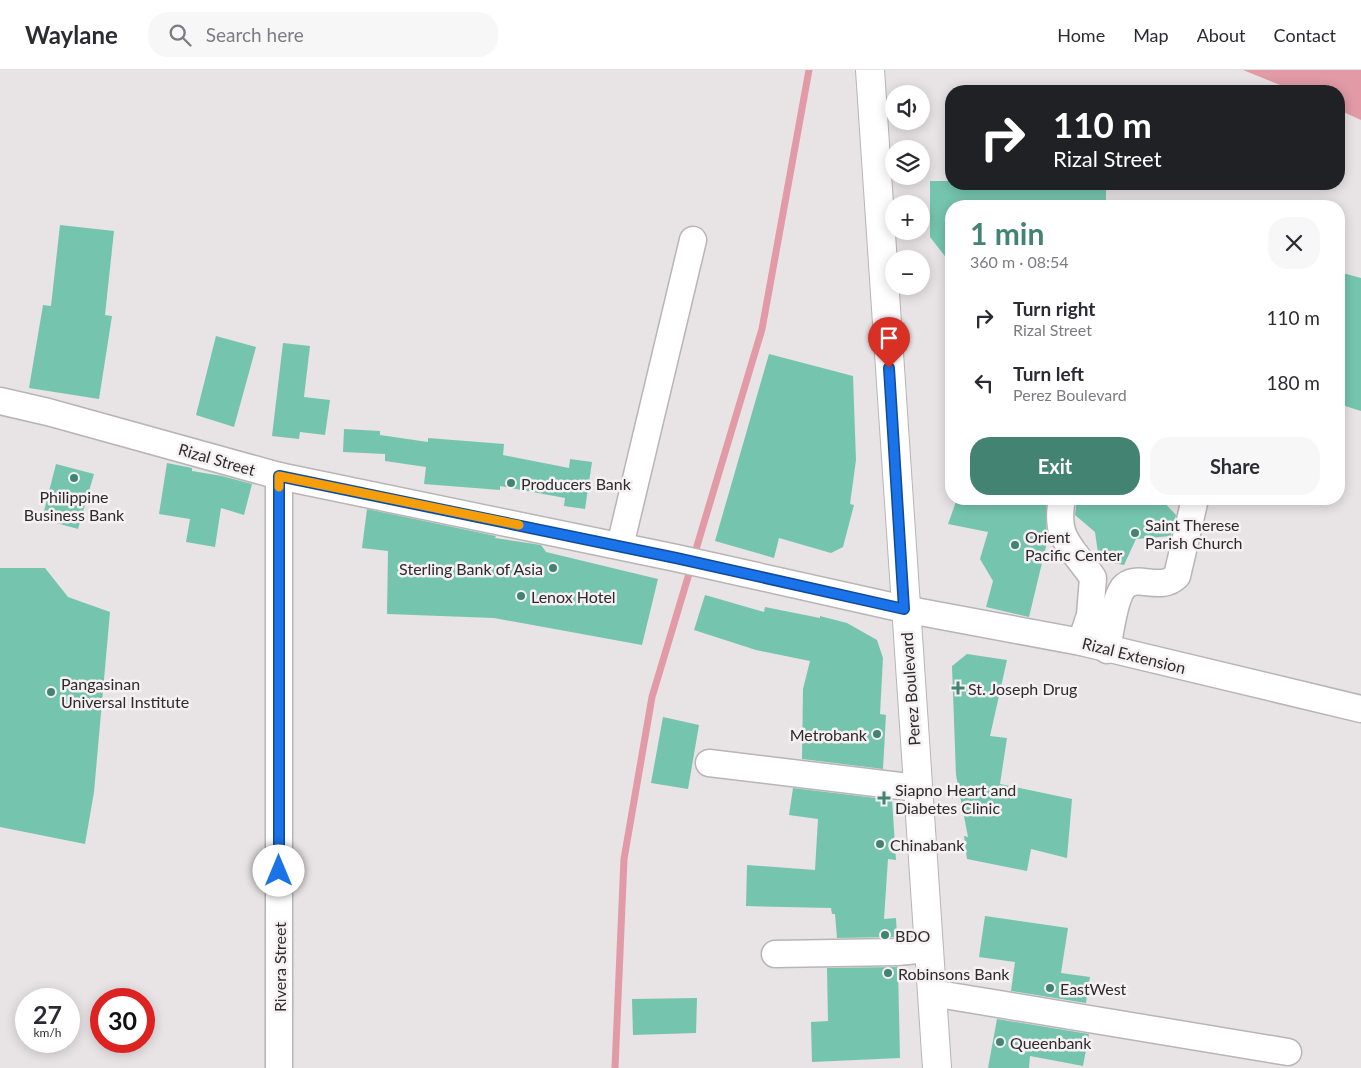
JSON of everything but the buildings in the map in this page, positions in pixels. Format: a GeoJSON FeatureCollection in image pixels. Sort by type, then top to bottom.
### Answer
{"type":"FeatureCollection","features":[{"type":"Feature","properties":{"kind":"main road","name":"Perez Boulevard"},"geometry":{"type":"LineString","coordinates":[[870,70],[904,609],[937,1068]]}},
{"type":"Feature","properties":{"kind":"street"},"geometry":{"type":"LineString","coordinates":[[620,546],[694,240]]}},
{"type":"Feature","properties":{"kind":"street","name":"Rizal Street"},"geometry":{"type":"LineString","coordinates":[[0,401],[48,412],[279,476],[620,546],[904,609]]}},
{"type":"Feature","properties":{"kind":"street","name":"Rivera Street"},"geometry":{"type":"LineString","coordinates":[[279,476],[279,1068]]}},
{"type":"Feature","properties":{"kind":"street"},"geometry":{"type":"LineString","coordinates":[[1061,505],[1059,515],[1061,535],[1092,578],[1090,614],[1081,642]]}},
{"type":"Feature","properties":{"kind":"street"},"geometry":{"type":"LineString","coordinates":[[1107,650],[1119,597],[1124,588],[1133,581],[1164,584],[1178,576],[1194,505]]}},
{"type":"Feature","properties":{"kind":"street","name":"Rizal Extension"},"geometry":{"type":"LineString","coordinates":[[904,609],[1081,642],[1107,650],[1361,709]]}},
{"type":"Feature","properties":{"kind":"street"},"geometry":{"type":"LineString","coordinates":[[709,762],[917,788]]}},
{"type":"Feature","properties":{"kind":"street"},"geometry":{"type":"LineString","coordinates":[[775,954],[897,952],[928,949]]}},
{"type":"Feature","properties":{"kind":"street"},"geometry":{"type":"LineString","coordinates":[[932,993],[1288,1052]]}},
{"type":"Feature","properties":{"kind":"shaded area"},"geometry":{"type":"Polygon","coordinates":[[[1243,70],[1361,70],[1361,120],[1345,113],[1345,85],[1280,85],[1243,70]]]}},
{"type":"Feature","properties":{"kind":"waterway"},"geometry":{"type":"LineString","coordinates":[[694,556],[762,329],[809,70]]}},
{"type":"Feature","properties":{"kind":"waterway"},"geometry":{"type":"LineString","coordinates":[[615,1068],[624,859],[652,697],[691,567]]}},
{"type":"Feature","properties":{"kind":"slow traffic"},"geometry":{"type":"LineString","coordinates":[[279,487],[279,476],[519,525]]}},
{"type":"Feature","properties":{"kind":"place","name":"Philippine Business Bank"},"geometry":{"type":"Point","coordinates":[74,478]}},
{"type":"Feature","properties":{"kind":"place","name":"Producers Bank"},"geometry":{"type":"Point","coordinates":[511,483]}},
{"type":"Feature","properties":{"kind":"place","name":"Saint Therese Parish Church"},"geometry":{"type":"Point","coordinates":[1135,533]}},
{"type":"Feature","properties":{"kind":"place","name":"Orient Pacific Center"},"geometry":{"type":"Point","coordinates":[1015,545]}},
{"type":"Feature","properties":{"kind":"place","name":"Sterling Bank of Asia"},"geometry":{"type":"Point","coordinates":[553,568]}},
{"type":"Feature","properties":{"kind":"place","name":"Lenox Hotel"},"geometry":{"type":"Point","coordinates":[521,596]}},
{"type":"Feature","properties":{"kind":"place","name":"St. Joseph Drug"},"geometry":{"type":"Point","coordinates":[958,688]}},
{"type":"Feature","properties":{"kind":"place","name":"Pangasinan Universal Institute"},"geometry":{"type":"Point","coordinates":[51,692]}},
{"type":"Feature","properties":{"kind":"place","name":"Metrobank"},"geometry":{"type":"Point","coordinates":[877,734]}},
{"type":"Feature","properties":{"kind":"place","name":"Siapno Heart and Diabetes Clinic"},"geometry":{"type":"Point","coordinates":[884,798]}},
{"type":"Feature","properties":{"kind":"place","name":"Chinabank"},"geometry":{"type":"Point","coordinates":[880,844]}},
{"type":"Feature","properties":{"kind":"place","name":"BDO"},"geometry":{"type":"Point","coordinates":[885,935]}},
{"type":"Feature","properties":{"kind":"place","name":"Robinsons Bank"},"geometry":{"type":"Point","coordinates":[888,973]}},
{"type":"Feature","properties":{"kind":"place","name":"EastWest"},"geometry":{"type":"Point","coordinates":[1050,988]}},
{"type":"Feature","properties":{"kind":"place","name":"Queenbank"},"geometry":{"type":"Point","coordinates":[1000,1042]}},
{"type":"Feature","properties":{"kind":"route"},"geometry":{"type":"LineString","coordinates":[[279,871],[279,476],[676,558],[904,609],[889,368]]}}]}
